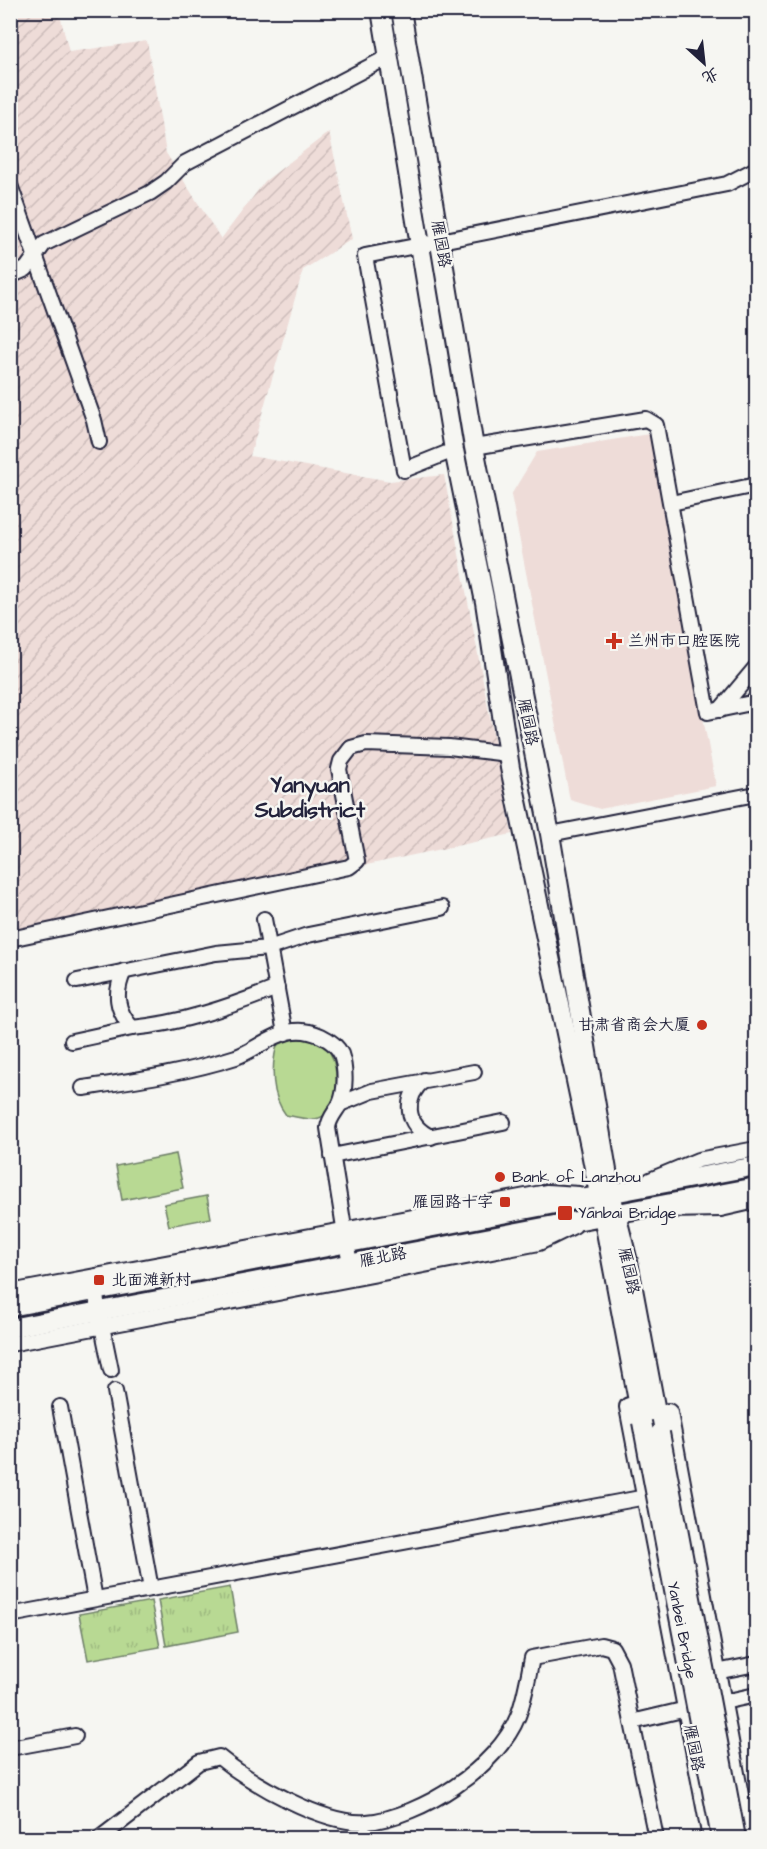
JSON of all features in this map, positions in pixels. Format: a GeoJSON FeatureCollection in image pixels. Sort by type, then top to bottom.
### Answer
{"type":"FeatureCollection","features":[{"type":"Feature","properties":{"kind":"main road","name":"雁园路"},"geometry":{"type":"LineString","coordinates":[[381,10],[454,450],[485,602],[507,754],[716,1672],[747,1839]]}},
{"type":"Feature","properties":{"kind":"main road","name":"雁园路"},"geometry":{"type":"LineString","coordinates":[[401,10],[474,447],[550,834],[642,1422]]}},
{"type":"Feature","properties":{"kind":"main road"},"geometry":{"type":"LineString","coordinates":[[454,450],[474,447]]}},
{"type":"Feature","properties":{"kind":"main road","name":"雁北路"},"geometry":{"type":"LineString","coordinates":[[10,1307],[94,1284],[345,1237],[606,1195],[756,1166]]}},
{"type":"Feature","properties":{"kind":"main road","name":"雁北路"},"geometry":{"type":"LineString","coordinates":[[10,1328],[101,1318],[351,1271],[610,1214],[756,1187]]}},
{"type":"Feature","properties":{"kind":"main road","name":"雁园路"},"geometry":{"type":"LineString","coordinates":[[610,1214],[628,1262],[660,1433]]}},
{"type":"Feature","properties":{"kind":"main road","name":"雁园路"},"geometry":{"type":"LineString","coordinates":[[610,1214],[646,1497],[712,1839]]}},
{"type":"Feature","properties":{"kind":"main road","name":"Yanbei Bridge"},"geometry":{"type":"LineString","coordinates":[[642,1422],[721,1839]]}},
{"type":"Feature","properties":{"kind":"main road","name":"Yanbei Bridge"},"geometry":{"type":"LineString","coordinates":[[660,1433],[736,1839]]}},
{"type":"Feature","properties":{"kind":"street"},"geometry":{"type":"LineString","coordinates":[[10,276],[26,269],[44,244],[150,193],[185,163],[388,57]]}},
{"type":"Feature","properties":{"kind":"street"},"geometry":{"type":"LineString","coordinates":[[454,450],[404,470],[365,256],[727,184],[756,169]]}},
{"type":"Feature","properties":{"kind":"street"},"geometry":{"type":"LineString","coordinates":[[10,185],[94,420],[99,442]]}},
{"type":"Feature","properties":{"kind":"street"},"geometry":{"type":"LineString","coordinates":[[474,447],[646,419],[656,425],[708,712],[756,702]]}},
{"type":"Feature","properties":{"kind":"street"},"geometry":{"type":"LineString","coordinates":[[670,503],[756,485]]}},
{"type":"Feature","properties":{"kind":"street"},"geometry":{"type":"LineString","coordinates":[[720,710],[756,667]]}},
{"type":"Feature","properties":{"kind":"street"},"geometry":{"type":"LineString","coordinates":[[10,939],[349,867],[357,861],[339,769],[345,754],[358,745],[449,747],[507,754]]}},
{"type":"Feature","properties":{"kind":"street"},"geometry":{"type":"LineString","coordinates":[[550,834],[756,795]]}},
{"type":"Feature","properties":{"kind":"street"},"geometry":{"type":"LineString","coordinates":[[76,981],[216,952],[269,948],[308,935],[442,908]]}},
{"type":"Feature","properties":{"kind":"street"},"geometry":{"type":"LineString","coordinates":[[264,919],[285,1033]]}},
{"type":"Feature","properties":{"kind":"street"},"geometry":{"type":"LineString","coordinates":[[124,971],[118,989],[119,1007],[132,1028]]}},
{"type":"Feature","properties":{"kind":"street"},"geometry":{"type":"LineString","coordinates":[[72,1041],[132,1028],[170,1024],[235,1005],[277,988]]}},
{"type":"Feature","properties":{"kind":"street"},"geometry":{"type":"LineString","coordinates":[[83,1088],[189,1070],[238,1056],[285,1033],[307,1031],[327,1039],[335,1045],[343,1063],[345,1083],[340,1104],[328,1121],[351,1271]]}},
{"type":"Feature","properties":{"kind":"street"},"geometry":{"type":"LineString","coordinates":[[340,1104],[372,1091],[474,1072]]}},
{"type":"Feature","properties":{"kind":"street"},"geometry":{"type":"LineString","coordinates":[[424,1080],[411,1095],[409,1106],[414,1125],[431,1137]]}},
{"type":"Feature","properties":{"kind":"street"},"geometry":{"type":"LineString","coordinates":[[332,1156],[503,1122]]}},
{"type":"Feature","properties":{"kind":"street"},"geometry":{"type":"LineString","coordinates":[[606,1195],[698,1160],[756,1149]]}},
{"type":"Feature","properties":{"kind":"street"},"geometry":{"type":"LineString","coordinates":[[610,1214],[721,1209],[756,1201]]}},
{"type":"Feature","properties":{"kind":"street"},"geometry":{"type":"LineString","coordinates":[[10,1292],[94,1284],[111,1370]]}},
{"type":"Feature","properties":{"kind":"street"},"geometry":{"type":"LineString","coordinates":[[10,1344],[101,1318]]}},
{"type":"Feature","properties":{"kind":"street"},"geometry":{"type":"LineString","coordinates":[[114,1390],[151,1589]]}},
{"type":"Feature","properties":{"kind":"street"},"geometry":{"type":"LineString","coordinates":[[60,1407],[95,1599]]}},
{"type":"Feature","properties":{"kind":"street"},"geometry":{"type":"LineString","coordinates":[[10,1615],[646,1497]]}},
{"type":"Feature","properties":{"kind":"street"},"geometry":{"type":"LineString","coordinates":[[100,1839],[199,1762],[219,1757],[239,1774],[279,1796],[328,1816],[366,1822],[399,1814],[448,1791],[477,1772],[518,1717],[532,1658],[601,1645],[612,1648],[620,1663],[656,1839]]}},
{"type":"Feature","properties":{"kind":"street"},"geometry":{"type":"LineString","coordinates":[[716,1672],[756,1664]]}},
{"type":"Feature","properties":{"kind":"street"},"geometry":{"type":"LineString","coordinates":[[632,1722],[756,1695]]}},
{"type":"Feature","properties":{"kind":"street"},"geometry":{"type":"LineString","coordinates":[[10,1748],[75,1736]]}},
{"type":"Feature","properties":{"kind":"shaded area"},"geometry":{"type":"Polygon","coordinates":[[[10,11],[59,11],[69,52],[147,41],[166,153],[221,239],[265,181],[329,132],[352,239],[303,270],[250,456],[390,481],[444,475],[512,834],[11,941],[10,11]]]}},
{"type":"Feature","properties":{"kind":"shaded area","name":"兰州市口腔医院"},"geometry":{"type":"Polygon","coordinates":[[[649,434],[716,786],[600,809],[570,800],[511,495],[537,452],[649,434]]]}},
{"type":"Feature","properties":{"kind":"green space"},"geometry":{"type":"Polygon","coordinates":[[[293,1039],[310,1039],[322,1043],[334,1062],[335,1096],[326,1113],[319,1118],[307,1119],[286,1115],[277,1099],[273,1072],[277,1045],[293,1039]]]}},
{"type":"Feature","properties":{"kind":"green space"},"geometry":{"type":"Polygon","coordinates":[[[176,1154],[183,1188],[122,1200],[116,1166],[176,1154]]]}},
{"type":"Feature","properties":{"kind":"green space"},"geometry":{"type":"Polygon","coordinates":[[[207,1196],[211,1218],[169,1226],[164,1204],[207,1196]]]}},
{"type":"Feature","properties":{"kind":"green space"},"geometry":{"type":"Polygon","coordinates":[[[230,1587],[238,1632],[166,1646],[158,1600],[230,1587]]]}},
{"type":"Feature","properties":{"kind":"green space"},"geometry":{"type":"Polygon","coordinates":[[[151,1601],[160,1647],[88,1660],[79,1614],[151,1601]]]}},
{"type":"Feature","properties":{"kind":"place","name":"兰州市口腔医院"},"geometry":{"type":"Point","coordinates":[614,641]}},
{"type":"Feature","properties":{"kind":"place","name":"甘肃省商会大厦"},"geometry":{"type":"Point","coordinates":[702,1025]}},
{"type":"Feature","properties":{"kind":"place","name":"Bank of Lanzhou"},"geometry":{"type":"Point","coordinates":[500,1177]}},
{"type":"Feature","properties":{"kind":"place","name":"雁园路十字"},"geometry":{"type":"Point","coordinates":[505,1202]}},
{"type":"Feature","properties":{"kind":"place","name":"Yanbai Bridge"},"geometry":{"type":"Point","coordinates":[565,1213]}},
{"type":"Feature","properties":{"kind":"place","name":"北面滩新村"},"geometry":{"type":"Point","coordinates":[99,1280]}},
{"type":"Feature","properties":{"kind":"district","name":"Yanyuan Subdistrict"},"geometry":{"type":"Point","coordinates":[310,798]}}]}
